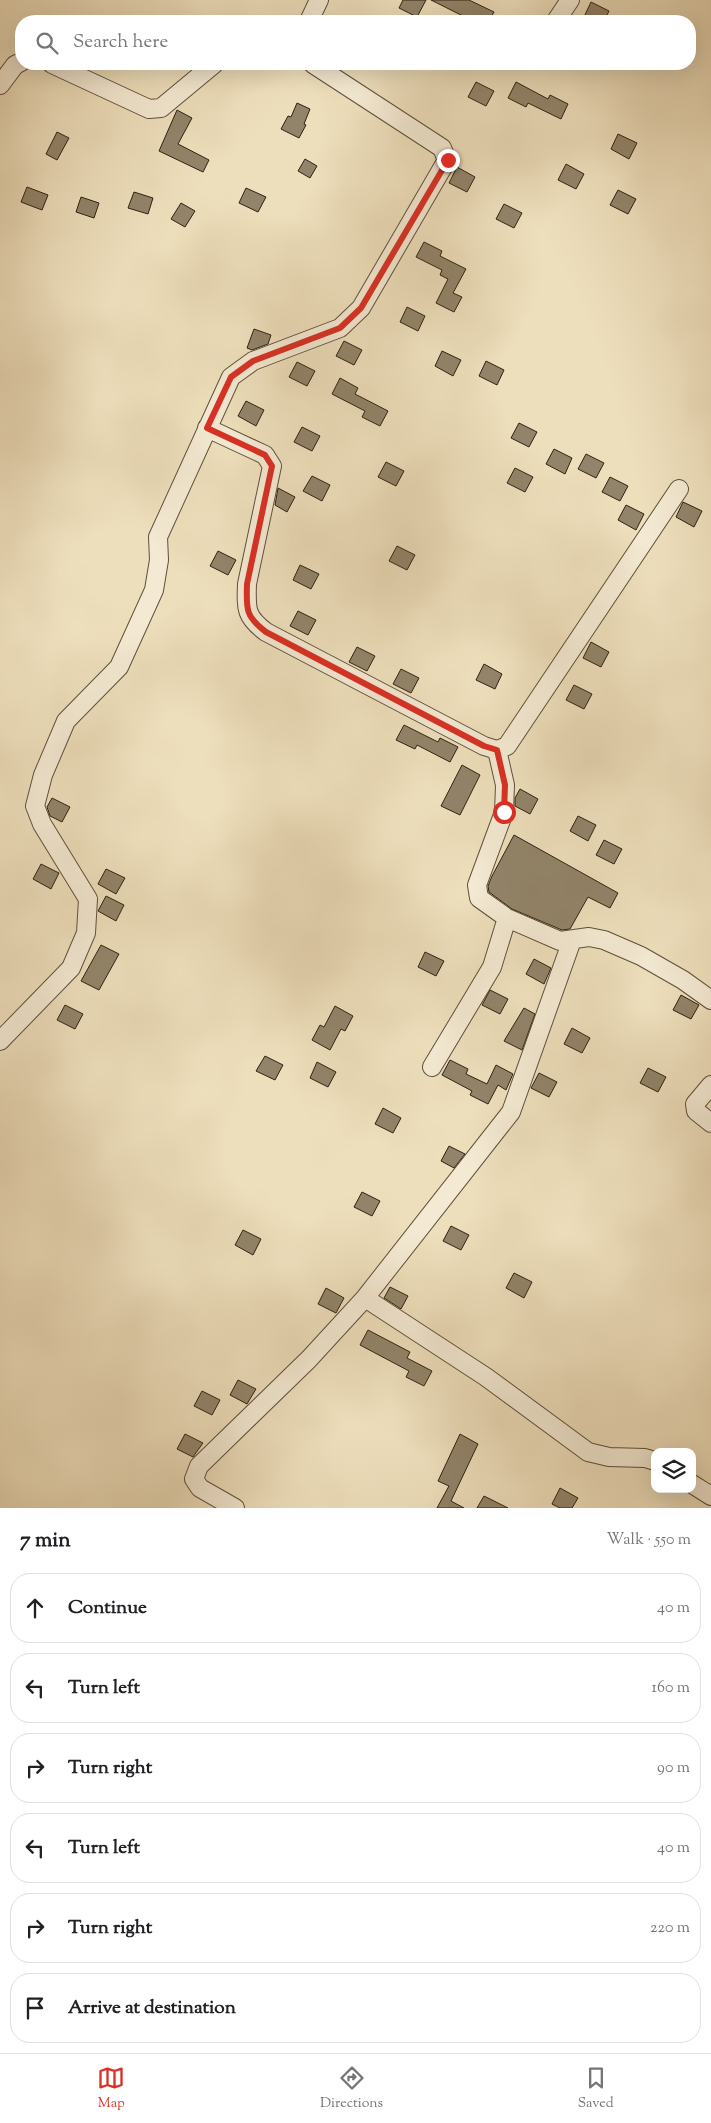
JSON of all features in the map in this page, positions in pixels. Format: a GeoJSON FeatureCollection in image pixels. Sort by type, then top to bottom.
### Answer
{"type":"FeatureCollection","features":[{"type":"Feature","properties":{"kind":"street"},"geometry":{"type":"LineString","coordinates":[[312,15],[319,0]]}},
{"type":"Feature","properties":{"kind":"street"},"geometry":{"type":"LineString","coordinates":[[560,15],[570,0]]}},
{"type":"Feature","properties":{"kind":"street"},"geometry":{"type":"LineString","coordinates":[[0,85],[15,66]]}},
{"type":"Feature","properties":{"kind":"street"},"geometry":{"type":"LineString","coordinates":[[65,70],[149,109],[161,108],[207,70]]}},
{"type":"Feature","properties":{"kind":"street"},"geometry":{"type":"LineString","coordinates":[[0,1041],[71,968],[86,933],[88,899],[42,824],[35,806],[43,775],[66,721],[119,667],[154,590],[159,560],[158,537],[231,377],[253,361],[340,328],[361,308],[448,160],[442,148],[322,70]]}},
{"type":"Feature","properties":{"kind":"street"},"geometry":{"type":"LineString","coordinates":[[207,428],[265,455],[272,466],[247,584],[246,602],[252,621],[275,637],[484,746],[497,750],[507,746],[680,489]]}},
{"type":"Feature","properties":{"kind":"street"},"geometry":{"type":"LineString","coordinates":[[497,750],[505,785],[504,812],[477,885],[479,898],[507,918],[560,940],[589,937],[604,940],[640,956],[683,980],[711,1000]]}},
{"type":"Feature","properties":{"kind":"street"},"geometry":{"type":"LineString","coordinates":[[432,1067],[492,967],[507,918]]}},
{"type":"Feature","properties":{"kind":"street"},"geometry":{"type":"LineString","coordinates":[[235,1508],[200,1488],[194,1479],[199,1466],[309,1359],[365,1298],[512,1112],[572,940]]}},
{"type":"Feature","properties":{"kind":"street"},"geometry":{"type":"LineString","coordinates":[[711,1085],[695,1104],[696,1111],[711,1123]]}},
{"type":"Feature","properties":{"kind":"street"},"geometry":{"type":"LineString","coordinates":[[365,1298],[486,1377],[588,1452],[609,1457],[651,1460]]}},
{"type":"Feature","properties":{"kind":"street"},"geometry":{"type":"LineString","coordinates":[[696,1487],[711,1496]]}},
{"type":"Feature","properties":{"kind":"building"},"geometry":{"type":"Polygon","coordinates":[[[403,0],[426,0],[418,15],[413,15],[399,8],[403,0]]]}},
{"type":"Feature","properties":{"kind":"building"},"geometry":{"type":"Polygon","coordinates":[[[431,0],[469,0],[494,12],[492,15],[461,15],[431,0]]]}},
{"type":"Feature","properties":{"kind":"building"},"geometry":{"type":"Polygon","coordinates":[[[591,2],[609,11],[607,15],[585,15],[591,2]]]}},
{"type":"Feature","properties":{"kind":"building"},"geometry":{"type":"Polygon","coordinates":[[[476,82],[494,91],[486,106],[468,97],[476,82]]]}},
{"type":"Feature","properties":{"kind":"building"},"geometry":{"type":"Polygon","coordinates":[[[516,82],[548,99],[550,95],[568,104],[561,119],[528,103],[526,107],[508,98],[516,82]]]}},
{"type":"Feature","properties":{"kind":"building"},"geometry":{"type":"Polygon","coordinates":[[[297,103],[310,109],[304,124],[306,125],[299,138],[281,129],[288,116],[291,117],[297,103]]]}},
{"type":"Feature","properties":{"kind":"building"},"geometry":{"type":"Polygon","coordinates":[[[177,110],[192,118],[178,144],[209,160],[203,172],[159,151],[177,110]]]}},
{"type":"Feature","properties":{"kind":"building"},"geometry":{"type":"Polygon","coordinates":[[[57,132],[69,138],[57,160],[46,154],[57,132]]]}},
{"type":"Feature","properties":{"kind":"building"},"geometry":{"type":"Polygon","coordinates":[[[618,134],[637,143],[629,159],[611,149],[618,134]]]}},
{"type":"Feature","properties":{"kind":"building"},"geometry":{"type":"Polygon","coordinates":[[[305,159],[317,166],[310,178],[298,171],[305,159]]]}},
{"type":"Feature","properties":{"kind":"building"},"geometry":{"type":"Polygon","coordinates":[[[566,164],[584,174],[576,189],[558,180],[566,164]]]}},
{"type":"Feature","properties":{"kind":"building"},"geometry":{"type":"Polygon","coordinates":[[[457,167],[475,177],[467,192],[449,183],[457,167]]]}},
{"type":"Feature","properties":{"kind":"building"},"geometry":{"type":"Polygon","coordinates":[[[27,187],[48,195],[42,210],[21,202],[27,187]]]}},
{"type":"Feature","properties":{"kind":"building"},"geometry":{"type":"Polygon","coordinates":[[[246,188],[266,197],[258,212],[239,203],[246,188]]]}},
{"type":"Feature","properties":{"kind":"building"},"geometry":{"type":"Polygon","coordinates":[[[618,190],[636,199],[628,214],[610,205],[618,190]]]}},
{"type":"Feature","properties":{"kind":"building"},"geometry":{"type":"Polygon","coordinates":[[[134,192],[153,198],[148,214],[128,208],[134,192]]]}},
{"type":"Feature","properties":{"kind":"building"},"geometry":{"type":"Polygon","coordinates":[[[81,197],[99,203],[94,218],[76,212],[81,197]]]}},
{"type":"Feature","properties":{"kind":"building"},"geometry":{"type":"Polygon","coordinates":[[[181,203],[195,211],[185,227],[171,219],[181,203]]]}},
{"type":"Feature","properties":{"kind":"building"},"geometry":{"type":"Polygon","coordinates":[[[504,204],[522,213],[514,228],[496,219],[504,204]]]}},
{"type":"Feature","properties":{"kind":"building"},"geometry":{"type":"Polygon","coordinates":[[[424,242],[442,251],[440,256],[466,269],[453,293],[462,297],[454,312],[436,303],[448,279],[440,275],[442,270],[416,257],[424,242]]]}},
{"type":"Feature","properties":{"kind":"building"},"geometry":{"type":"Polygon","coordinates":[[[407,307],[425,316],[418,331],[400,322],[407,307]]]}},
{"type":"Feature","properties":{"kind":"building"},"geometry":{"type":"Polygon","coordinates":[[[254,329],[271,335],[268,344],[252,350],[247,348],[254,329]]]}},
{"type":"Feature","properties":{"kind":"building"},"geometry":{"type":"Polygon","coordinates":[[[344,341],[362,350],[354,365],[336,356],[344,341]]]}},
{"type":"Feature","properties":{"kind":"building"},"geometry":{"type":"Polygon","coordinates":[[[442,351],[461,360],[453,376],[435,366],[442,351]]]}},
{"type":"Feature","properties":{"kind":"building"},"geometry":{"type":"Polygon","coordinates":[[[486,361],[504,370],[497,385],[479,376],[486,361]]]}},
{"type":"Feature","properties":{"kind":"building"},"geometry":{"type":"Polygon","coordinates":[[[297,362],[315,371],[307,386],[289,377],[297,362]]]}},
{"type":"Feature","properties":{"kind":"building"},"geometry":{"type":"Polygon","coordinates":[[[340,378],[358,388],[355,394],[388,411],[380,426],[362,417],[365,411],[332,394],[340,378]]]}},
{"type":"Feature","properties":{"kind":"building"},"geometry":{"type":"Polygon","coordinates":[[[246,401],[264,410],[256,426],[238,416],[246,401]]]}},
{"type":"Feature","properties":{"kind":"building"},"geometry":{"type":"Polygon","coordinates":[[[519,423],[537,432],[529,447],[511,438],[519,423]]]}},
{"type":"Feature","properties":{"kind":"building"},"geometry":{"type":"Polygon","coordinates":[[[302,427],[320,436],[312,451],[294,442],[302,427]]]}},
{"type":"Feature","properties":{"kind":"building"},"geometry":{"type":"Polygon","coordinates":[[[554,449],[572,458],[565,474],[546,464],[554,449]]]}},
{"type":"Feature","properties":{"kind":"building"},"geometry":{"type":"Polygon","coordinates":[[[586,454],[604,463],[596,478],[578,469],[586,454]]]}},
{"type":"Feature","properties":{"kind":"building"},"geometry":{"type":"Polygon","coordinates":[[[386,462],[404,471],[396,486],[378,477],[386,462]]]}},
{"type":"Feature","properties":{"kind":"building"},"geometry":{"type":"Polygon","coordinates":[[[515,468],[533,477],[525,492],[507,483],[515,468]]]}},
{"type":"Feature","properties":{"kind":"building"},"geometry":{"type":"Polygon","coordinates":[[[312,476],[330,485],[322,501],[303,491],[312,476]]]}},
{"type":"Feature","properties":{"kind":"building"},"geometry":{"type":"Polygon","coordinates":[[[610,477],[628,486],[620,501],[602,492],[610,477]]]}},
{"type":"Feature","properties":{"kind":"building"},"geometry":{"type":"Polygon","coordinates":[[[278,488],[295,497],[287,512],[275,505],[278,488]]]}},
{"type":"Feature","properties":{"kind":"building"},"geometry":{"type":"Polygon","coordinates":[[[683,502],[702,511],[694,527],[676,517],[683,502]]]}},
{"type":"Feature","properties":{"kind":"building"},"geometry":{"type":"Polygon","coordinates":[[[626,505],[644,514],[636,530],[618,520],[626,505]]]}},
{"type":"Feature","properties":{"kind":"building"},"geometry":{"type":"Polygon","coordinates":[[[397,546],[415,555],[407,570],[389,561],[397,546]]]}},
{"type":"Feature","properties":{"kind":"building"},"geometry":{"type":"Polygon","coordinates":[[[218,551],[236,560],[228,575],[210,566],[218,551]]]}},
{"type":"Feature","properties":{"kind":"building"},"geometry":{"type":"Polygon","coordinates":[[[300,565],[319,574],[311,589],[293,580],[300,565]]]}},
{"type":"Feature","properties":{"kind":"building"},"geometry":{"type":"Polygon","coordinates":[[[298,611],[316,620],[308,635],[290,626],[298,611]]]}},
{"type":"Feature","properties":{"kind":"building"},"geometry":{"type":"Polygon","coordinates":[[[591,642],[609,652],[601,667],[583,658],[591,642]]]}},
{"type":"Feature","properties":{"kind":"building"},"geometry":{"type":"Polygon","coordinates":[[[357,647],[375,656],[367,671],[349,662],[357,647]]]}},
{"type":"Feature","properties":{"kind":"building"},"geometry":{"type":"Polygon","coordinates":[[[484,664],[502,674],[495,689],[476,680],[484,664]]]}},
{"type":"Feature","properties":{"kind":"building"},"geometry":{"type":"Polygon","coordinates":[[[401,669],[419,678],[411,693],[393,684],[401,669]]]}},
{"type":"Feature","properties":{"kind":"building"},"geometry":{"type":"Polygon","coordinates":[[[574,685],[592,694],[584,709],[566,700],[574,685]]]}},
{"type":"Feature","properties":{"kind":"building"},"geometry":{"type":"Polygon","coordinates":[[[404,725],[438,742],[440,738],[458,747],[450,762],[417,745],[415,749],[396,740],[404,725]]]}},
{"type":"Feature","properties":{"kind":"building"},"geometry":{"type":"Polygon","coordinates":[[[462,765],[480,775],[460,815],[441,806],[462,765]]]}},
{"type":"Feature","properties":{"kind":"building"},"geometry":{"type":"Polygon","coordinates":[[[520,789],[538,799],[530,814],[515,806],[515,798],[520,789]]]}},
{"type":"Feature","properties":{"kind":"building"},"geometry":{"type":"Polygon","coordinates":[[[52,798],[70,807],[62,822],[50,816],[47,807],[52,798]]]}},
{"type":"Feature","properties":{"kind":"building"},"geometry":{"type":"Polygon","coordinates":[[[578,816],[596,825],[588,841],[570,831],[578,816]]]}},
{"type":"Feature","properties":{"kind":"building"},"geometry":{"type":"Polygon","coordinates":[[[514,835],[618,893],[610,908],[588,897],[570,929],[562,930],[512,909],[489,892],[488,886],[492,876],[514,835]]]}},
{"type":"Feature","properties":{"kind":"building"},"geometry":{"type":"Polygon","coordinates":[[[604,840],[622,849],[614,864],[596,855],[604,840]]]}},
{"type":"Feature","properties":{"kind":"building"},"geometry":{"type":"Polygon","coordinates":[[[41,864],[59,873],[51,889],[33,879],[41,864]]]}},
{"type":"Feature","properties":{"kind":"building"},"geometry":{"type":"Polygon","coordinates":[[[106,869],[125,878],[116,894],[98,884],[106,869]]]}},
{"type":"Feature","properties":{"kind":"building"},"geometry":{"type":"Polygon","coordinates":[[[106,896],[124,905],[116,921],[98,911],[106,896]]]}},
{"type":"Feature","properties":{"kind":"building"},"geometry":{"type":"Polygon","coordinates":[[[101,945],[119,954],[99,990],[81,981],[101,945]]]}},
{"type":"Feature","properties":{"kind":"building"},"geometry":{"type":"Polygon","coordinates":[[[425,952],[444,961],[436,976],[418,967],[425,952]]]}},
{"type":"Feature","properties":{"kind":"building"},"geometry":{"type":"Polygon","coordinates":[[[534,959],[551,968],[544,984],[526,974],[534,959]]]}},
{"type":"Feature","properties":{"kind":"building"},"geometry":{"type":"Polygon","coordinates":[[[490,990],[508,999],[500,1014],[482,1005],[490,990]]]}},
{"type":"Feature","properties":{"kind":"building"},"geometry":{"type":"Polygon","coordinates":[[[681,995],[699,1005],[691,1019],[673,1010],[681,995]]]}},
{"type":"Feature","properties":{"kind":"building"},"geometry":{"type":"Polygon","coordinates":[[[65,1005],[83,1014],[75,1029],[57,1020],[65,1005]]]}},
{"type":"Feature","properties":{"kind":"building"},"geometry":{"type":"Polygon","coordinates":[[[335,1006],[353,1016],[345,1031],[341,1029],[330,1050],[312,1040],[320,1025],[324,1027],[335,1006]]]}},
{"type":"Feature","properties":{"kind":"building"},"geometry":{"type":"Polygon","coordinates":[[[524,1008],[535,1014],[522,1050],[504,1041],[524,1008]]]}},
{"type":"Feature","properties":{"kind":"building"},"geometry":{"type":"Polygon","coordinates":[[[572,1028],[590,1038],[582,1053],[564,1044],[572,1028]]]}},
{"type":"Feature","properties":{"kind":"building"},"geometry":{"type":"Polygon","coordinates":[[[265,1056],[283,1065],[275,1080],[256,1071],[265,1056]]]}},
{"type":"Feature","properties":{"kind":"building"},"geometry":{"type":"Polygon","coordinates":[[[450,1060],[468,1069],[466,1074],[487,1084],[496,1065],[513,1074],[506,1090],[498,1085],[488,1104],[470,1095],[472,1091],[442,1075],[450,1060]]]}},
{"type":"Feature","properties":{"kind":"building"},"geometry":{"type":"Polygon","coordinates":[[[317,1062],[336,1072],[328,1087],[310,1078],[317,1062]]]}},
{"type":"Feature","properties":{"kind":"building"},"geometry":{"type":"Polygon","coordinates":[[[648,1068],[666,1077],[658,1092],[640,1083],[648,1068]]]}},
{"type":"Feature","properties":{"kind":"building"},"geometry":{"type":"Polygon","coordinates":[[[539,1073],[557,1082],[549,1097],[531,1088],[539,1073]]]}},
{"type":"Feature","properties":{"kind":"building"},"geometry":{"type":"Polygon","coordinates":[[[383,1108],[401,1118],[393,1133],[375,1124],[383,1108]]]}},
{"type":"Feature","properties":{"kind":"building"},"geometry":{"type":"Polygon","coordinates":[[[449,1146],[465,1154],[454,1168],[441,1161],[449,1146]]]}},
{"type":"Feature","properties":{"kind":"building"},"geometry":{"type":"Polygon","coordinates":[[[362,1192],[380,1201],[372,1216],[354,1207],[362,1192]]]}},
{"type":"Feature","properties":{"kind":"building"},"geometry":{"type":"Polygon","coordinates":[[[451,1226],[469,1235],[461,1250],[443,1241],[451,1226]]]}},
{"type":"Feature","properties":{"kind":"building"},"geometry":{"type":"Polygon","coordinates":[[[243,1230],[261,1239],[253,1255],[235,1245],[243,1230]]]}},
{"type":"Feature","properties":{"kind":"building"},"geometry":{"type":"Polygon","coordinates":[[[514,1273],[532,1282],[524,1298],[506,1288],[514,1273]]]}},
{"type":"Feature","properties":{"kind":"building"},"geometry":{"type":"Polygon","coordinates":[[[390,1287],[408,1296],[401,1309],[384,1298],[390,1287]]]}},
{"type":"Feature","properties":{"kind":"building"},"geometry":{"type":"Polygon","coordinates":[[[326,1288],[344,1298],[336,1313],[318,1304],[326,1288]]]}},
{"type":"Feature","properties":{"kind":"building"},"geometry":{"type":"Polygon","coordinates":[[[368,1330],[410,1352],[407,1358],[432,1371],[424,1386],[406,1377],[409,1371],[360,1345],[368,1330]]]}},
{"type":"Feature","properties":{"kind":"building"},"geometry":{"type":"Polygon","coordinates":[[[238,1380],[256,1389],[247,1404],[230,1395],[238,1380]]]}},
{"type":"Feature","properties":{"kind":"building"},"geometry":{"type":"Polygon","coordinates":[[[202,1391],[220,1400],[212,1415],[194,1406],[202,1391]]]}},
{"type":"Feature","properties":{"kind":"building"},"geometry":{"type":"Polygon","coordinates":[[[185,1434],[203,1443],[193,1457],[177,1449],[185,1434]]]}},
{"type":"Feature","properties":{"kind":"building"},"geometry":{"type":"Polygon","coordinates":[[[460,1434],[478,1444],[451,1501],[464,1508],[437,1508],[449,1486],[438,1481],[460,1434]]]}},
{"type":"Feature","properties":{"kind":"building"},"geometry":{"type":"Polygon","coordinates":[[[560,1488],[578,1498],[572,1508],[560,1508],[552,1504],[560,1488]]]}},
{"type":"Feature","properties":{"kind":"building"},"geometry":{"type":"Polygon","coordinates":[[[484,1496],[508,1508],[477,1508],[484,1496]]]}},
{"type":"Feature","properties":{"kind":"route"},"geometry":{"type":"LineString","coordinates":[[448,160],[361,308],[340,328],[253,361],[231,377],[207,428],[265,455],[272,466],[266,482],[247,584],[246,602],[252,621],[266,632],[484,746],[497,750],[505,785],[504,812]]}}]}
